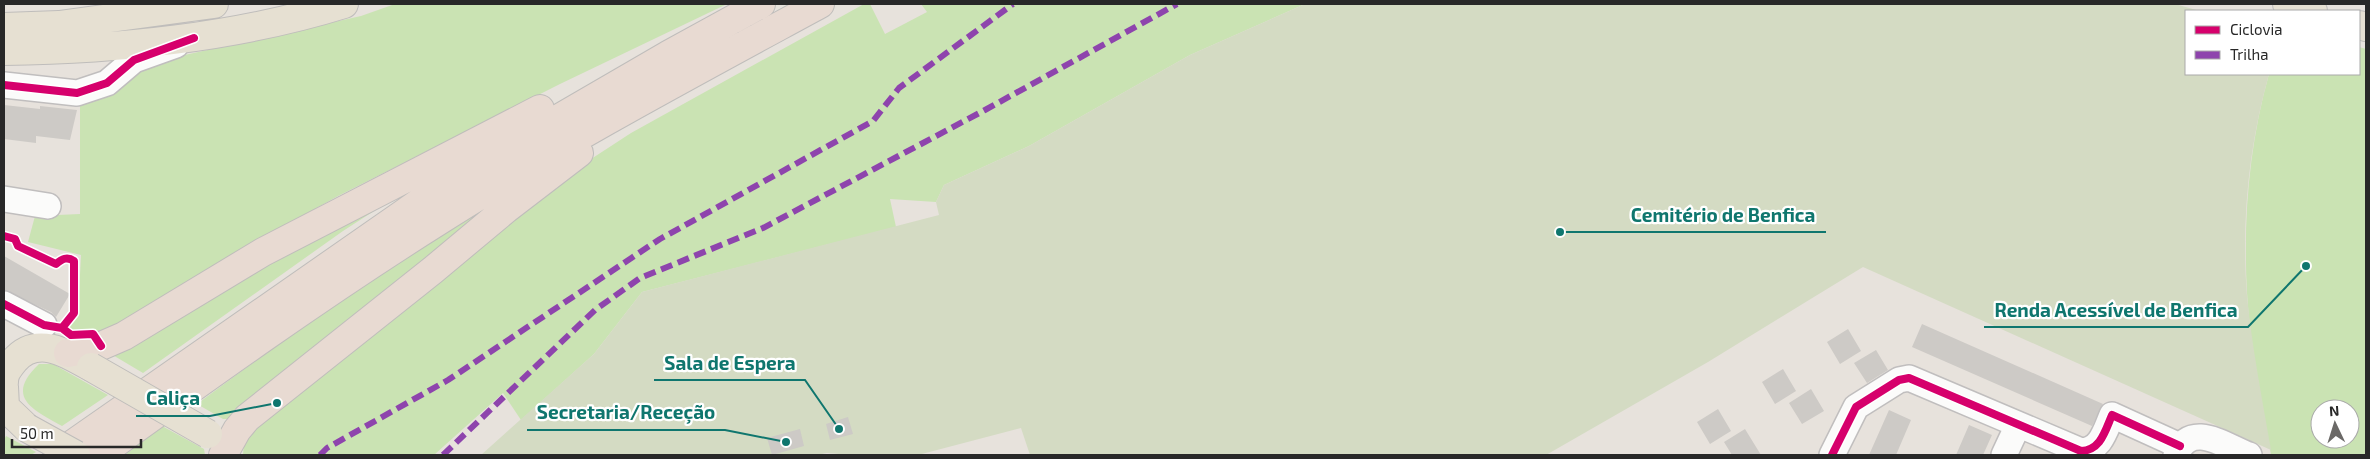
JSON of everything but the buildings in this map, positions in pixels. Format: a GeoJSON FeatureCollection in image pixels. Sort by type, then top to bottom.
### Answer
{"type":"FeatureCollection","features":[{"type":"Feature","properties":{"kind":"highway"},"geometry":{"type":"LineString","coordinates":[[57,455],[439,188],[668,55],[761,4]]}},
{"type":"Feature","properties":{"kind":"highway"},"geometry":{"type":"LineString","coordinates":[[99,455],[215,372],[436,222],[553,151],[820,4]]}},
{"type":"Feature","properties":{"kind":"highway"},"geometry":{"type":"LineString","coordinates":[[68,353],[111,342],[263,252],[516,121],[607,77],[668,55]]}},
{"type":"Feature","properties":{"kind":"highway"},"geometry":{"type":"LineString","coordinates":[[217,448],[247,418],[433,270],[506,209],[676,83]]}},
{"type":"Feature","properties":{"kind":"main road"},"geometry":{"type":"LineString","coordinates":[[4,27],[59,25],[214,4]]}},
{"type":"Feature","properties":{"kind":"main road"},"geometry":{"type":"LineString","coordinates":[[4,51],[64,50],[194,38],[252,28],[344,4]]}},
{"type":"Feature","properties":{"kind":"main road"},"geometry":{"type":"LineString","coordinates":[[2287,4],[2308,10]]}},
{"type":"Feature","properties":{"kind":"main road"},"geometry":{"type":"LineString","coordinates":[[76,455],[27,428],[4,396],[7,369],[12,355],[39,347],[57,349],[68,353],[217,448]]}},
{"type":"Feature","properties":{"kind":"street"},"geometry":{"type":"LineString","coordinates":[[4,85],[78,93],[107,83],[134,60],[194,38]]}},
{"type":"Feature","properties":{"kind":"street"},"geometry":{"type":"LineString","coordinates":[[4,199],[48,206]]}},
{"type":"Feature","properties":{"kind":"street"},"geometry":{"type":"LineString","coordinates":[[4,304],[44,325]]}},
{"type":"Feature","properties":{"kind":"street"},"geometry":{"type":"LineString","coordinates":[[1832,455],[1856,407],[1904,378],[1913,379],[2076,450],[2087,451],[2101,441],[2112,415],[2178,450],[2189,438],[2204,437],[2249,455]]}},
{"type":"Feature","properties":{"kind":"street"},"geometry":{"type":"LineString","coordinates":[[2004,455],[2018,425]]}},
{"type":"Feature","properties":{"kind":"green space"},"geometry":{"type":"Polygon","coordinates":[[[395,4],[727,4],[560,84],[338,196],[223,260],[107,332],[76,333],[68,326],[78,314],[81,255],[28,242],[35,216],[80,214],[80,102],[97,100],[113,95],[144,64],[361,16],[395,4]]]}},
{"type":"Feature","properties":{"kind":"green space"},"geometry":{"type":"Polygon","coordinates":[[[864,4],[870,4],[885,34],[927,12],[921,4],[1305,4],[1190,55],[1029,146],[944,185],[936,202],[890,199],[896,227],[642,292],[594,354],[521,420],[503,393],[434,455],[243,455],[244,442],[253,429],[585,163],[631,133],[864,4]]]}},
{"type":"Feature","properties":{"kind":"green space"},"geometry":{"type":"Polygon","coordinates":[[[1305,4],[2175,4],[2196,10],[2185,10],[2185,75],[2269,75],[2256,128],[2248,184],[2245,268],[2257,373],[2271,450],[1863,267],[1708,362],[1546,455],[1030,455],[1021,428],[918,455],[827,453],[817,455],[481,455],[594,354],[642,292],[939,215],[936,202],[944,185],[1029,146],[1190,55],[1305,4]]]}},
{"type":"Feature","properties":{"kind":"green space"},"geometry":{"type":"Polygon","coordinates":[[[2360,47],[2366,49],[2366,455],[2271,455],[2251,334],[2247,293],[2247,210],[2252,155],[2269,75],[2360,75],[2360,47]]]}},
{"type":"Feature","properties":{"kind":"green space"},"geometry":{"type":"Polygon","coordinates":[[[422,180],[343,231],[143,373],[111,354],[282,251],[422,180]]]}},
{"type":"Feature","properties":{"kind":"green space"},"geometry":{"type":"Polygon","coordinates":[[[490,200],[495,201],[229,419],[223,419],[197,404],[288,337],[490,200]]]}},
{"type":"Feature","properties":{"kind":"green space"},"geometry":{"type":"Polygon","coordinates":[[[39,364],[53,364],[108,395],[62,426],[33,408],[26,401],[23,394],[24,385],[29,375],[39,364]]]}},
{"type":"Feature","properties":{"kind":"green space"},"geometry":{"type":"Polygon","coordinates":[[[162,426],[204,449],[205,455],[125,455],[162,426]]]}},
{"type":"Feature","properties":{"kind":"green space"},"geometry":{"type":"Polygon","coordinates":[[[6,436],[36,452],[31,455],[4,455],[4,440],[6,436]]]}},
{"type":"Feature","properties":{"kind":"marked path"},"geometry":{"type":"LineString","coordinates":[[320,455],[327,448],[448,380],[660,239],[873,121],[899,88],[1013,4]]}},
{"type":"Feature","properties":{"kind":"marked path"},"geometry":{"type":"LineString","coordinates":[[443,455],[595,310],[640,278],[763,228],[985,110],[1177,4]]}},
{"type":"Feature","properties":{"kind":"cycle path"},"geometry":{"type":"LineString","coordinates":[[4,85],[77,93],[107,83],[134,60],[194,38]]}},
{"type":"Feature","properties":{"kind":"cycle path"},"geometry":{"type":"LineString","coordinates":[[4,236],[15,239],[18,246],[56,264],[65,259],[74,261],[74,313],[62,328],[71,335],[93,334],[101,346]]}},
{"type":"Feature","properties":{"kind":"cycle path"},"geometry":{"type":"LineString","coordinates":[[4,304],[44,325],[62,328]]}},
{"type":"Feature","properties":{"kind":"cycle path"},"geometry":{"type":"LineString","coordinates":[[1832,455],[1856,407],[1899,380],[1909,378],[2081,451],[2088,450],[2098,443],[2112,415],[2180,446]]}},
{"type":"Feature","properties":{"kind":"place","name":"Cemitério de Benfica"},"geometry":{"type":"Point","coordinates":[1560,232]}},
{"type":"Feature","properties":{"kind":"place","name":"Renda Acessível de Benfica"},"geometry":{"type":"Point","coordinates":[2306,266]}},
{"type":"Feature","properties":{"kind":"place","name":"Caliça"},"geometry":{"type":"Point","coordinates":[277,403]}},
{"type":"Feature","properties":{"kind":"place","name":"Sala de Espera"},"geometry":{"type":"Point","coordinates":[839,429]}},
{"type":"Feature","properties":{"kind":"place","name":"Secretaria/Receção"},"geometry":{"type":"Point","coordinates":[786,442]}}]}
